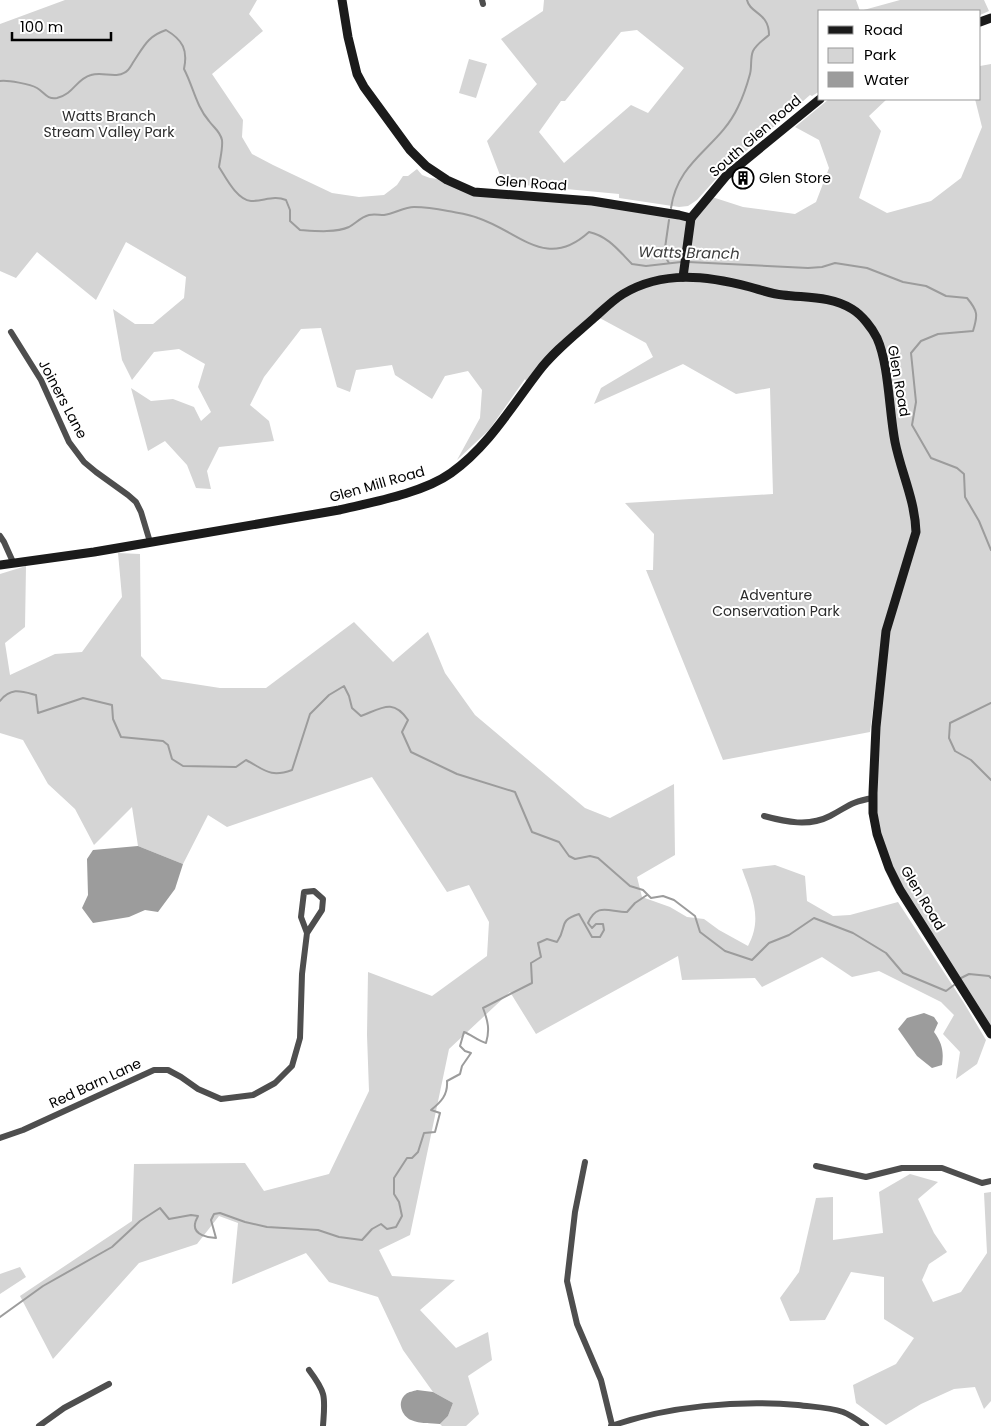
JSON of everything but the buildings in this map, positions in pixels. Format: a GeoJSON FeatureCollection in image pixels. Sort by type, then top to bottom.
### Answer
{"type":"FeatureCollection","features":[{"type":"Feature","properties":{"kind":"main road","name":"Glen Road"},"geometry":{"type":"LineString","coordinates":[[342,0],[348,38],[357,74],[364,87],[410,150],[426,166],[447,180],[474,192],[592,201],[691,218]]}},
{"type":"Feature","properties":{"kind":"main road","name":"South Glen Road"},"geometry":{"type":"LineString","coordinates":[[691,218],[726,176],[819,100]]}},
{"type":"Feature","properties":{"kind":"main road"},"geometry":{"type":"LineString","coordinates":[[683,272],[691,218]]}},
{"type":"Feature","properties":{"kind":"main road","name":"Glen Road"},"geometry":{"type":"LineString","coordinates":[[683,272],[782,295],[821,298],[840,302],[855,310],[877,337],[883,355],[895,444],[916,514],[916,532],[885,639],[876,727],[873,813],[877,834],[900,890],[991,1034]]}},
{"type":"Feature","properties":{"kind":"main road","name":"Glen Mill Road"},"geometry":{"type":"LineString","coordinates":[[0,565],[339,510],[418,489],[442,479],[468,460],[486,441],[554,354],[620,295],[652,280],[683,272]]}},
{"type":"Feature","properties":{"kind":"street","name":"Joiners Lane"},"geometry":{"type":"LineString","coordinates":[[10,332],[40,380],[70,442],[84,462],[136,502],[150,542]]}},
{"type":"Feature","properties":{"kind":"street"},"geometry":{"type":"LineString","coordinates":[[0,536],[13,562]]}},
{"type":"Feature","properties":{"kind":"street"},"geometry":{"type":"LineString","coordinates":[[764,816],[789,822],[806,823],[828,817],[856,801],[873,798]]}},
{"type":"Feature","properties":{"kind":"street","name":"Red Barn Lane"},"geometry":{"type":"LineString","coordinates":[[0,1138],[23,1130],[154,1070],[168,1070],[198,1089],[220,1098],[254,1095],[275,1083],[292,1066],[300,1038],[302,974],[307,932],[322,910],[323,899],[314,891],[304,892],[301,917],[307,932]]}},
{"type":"Feature","properties":{"kind":"street"},"geometry":{"type":"LineString","coordinates":[[585,1162],[575,1212],[567,1281],[577,1324],[601,1380],[612,1426],[674,1410],[738,1403],[783,1404],[827,1408],[844,1412],[866,1426]]}},
{"type":"Feature","properties":{"kind":"street"},"geometry":{"type":"LineString","coordinates":[[816,1166],[866,1178],[902,1168],[942,1168],[982,1183],[991,1181]]}},
{"type":"Feature","properties":{"kind":"street"},"geometry":{"type":"LineString","coordinates":[[309,1370],[322,1387],[325,1398],[323,1426]]}},
{"type":"Feature","properties":{"kind":"street"},"geometry":{"type":"LineString","coordinates":[[39,1426],[64,1408],[109,1384]]}},
{"type":"Feature","properties":{"kind":"green space","name":"Watts Branch Stream Valley Park"},"geometry":{"type":"Polygon","coordinates":[[[65,0],[257,0],[249,14],[263,31],[212,74],[243,120],[242,137],[252,154],[273,165],[332,193],[359,197],[384,195],[397,185],[403,176],[408,176],[417,169],[422,175],[447,180],[474,192],[570,199],[690,218],[709,196],[743,207],[795,214],[816,202],[829,168],[819,140],[795,127],[828,100],[886,100],[869,116],[881,131],[859,198],[887,213],[931,201],[961,178],[982,127],[975,100],[981,100],[981,66],[991,64],[991,1034],[891,884],[880,848],[873,813],[884,624],[870,732],[723,760],[646,570],[653,570],[654,534],[625,503],[773,494],[770,388],[736,394],[683,364],[594,404],[601,388],[653,357],[646,343],[596,316],[527,383],[525,379],[489,430],[457,460],[480,418],[482,390],[468,371],[445,376],[432,399],[395,375],[392,365],[356,370],[350,392],[337,387],[321,328],[301,329],[264,377],[250,405],[269,421],[274,441],[219,447],[207,471],[211,489],[196,488],[187,465],[165,441],[148,451],[131,388],[151,401],[173,399],[194,407],[201,421],[211,412],[198,387],[205,364],[179,349],[154,352],[132,380],[122,360],[113,309],[135,324],[153,324],[184,298],[186,277],[126,242],[96,300],[37,252],[16,278],[0,271],[0,24],[65,0]]]}},
{"type":"Feature","properties":{"kind":"green space"},"geometry":{"type":"Polygon","coordinates":[[[544,0],[856,0],[860,10],[818,10],[818,92],[812,96],[810,95],[722,172],[697,200],[688,206],[679,207],[619,198],[619,194],[503,183],[487,141],[537,84],[501,39],[543,11],[544,0]],[[637,30],[621,32],[565,101],[561,101],[539,132],[564,163],[631,105],[648,113],[684,68],[637,30]]]}},
{"type":"Feature","properties":{"kind":"green space"},"geometry":{"type":"Polygon","coordinates":[[[900,0],[984,0],[989,11],[981,15],[981,10],[864,10],[900,0]]]}},
{"type":"Feature","properties":{"kind":"green space"},"geometry":{"type":"Polygon","coordinates":[[[469,59],[487,64],[476,98],[459,93],[469,59]]]}},
{"type":"Feature","properties":{"kind":"green space"},"geometry":{"type":"Polygon","coordinates":[[[118,553],[140,554],[141,656],[162,679],[220,688],[266,688],[354,622],[393,662],[428,632],[445,673],[475,715],[585,808],[610,818],[674,784],[675,855],[637,877],[642,897],[670,907],[687,917],[704,919],[719,930],[748,946],[755,926],[755,917],[752,898],[742,869],[775,865],[805,876],[807,901],[833,916],[850,915],[898,902],[986,1040],[977,1064],[956,1079],[960,1052],[943,1034],[954,1015],[941,1002],[879,971],[852,977],[822,957],[762,987],[755,978],[682,980],[678,956],[536,1034],[510,992],[449,1049],[410,1235],[379,1250],[392,1276],[455,1280],[420,1310],[456,1348],[488,1332],[492,1360],[468,1376],[479,1414],[466,1426],[442,1426],[440,1424],[448,1416],[453,1403],[433,1392],[403,1350],[378,1297],[329,1282],[306,1253],[232,1284],[238,1223],[219,1216],[197,1244],[139,1263],[53,1359],[20,1296],[132,1221],[134,1164],[245,1163],[264,1191],[329,1174],[369,1091],[367,1035],[368,972],[432,996],[487,956],[489,922],[469,885],[447,892],[372,777],[227,827],[208,815],[183,864],[138,846],[132,807],[94,845],[75,809],[48,784],[23,740],[0,733],[0,574],[26,566],[25,627],[5,643],[10,675],[55,654],[82,652],[122,597],[118,553]]]}},
{"type":"Feature","properties":{"kind":"green space"},"geometry":{"type":"Polygon","coordinates":[[[910,1174],[938,1182],[918,1199],[934,1233],[947,1252],[929,1264],[922,1280],[933,1302],[961,1292],[987,1253],[984,1193],[991,1192],[991,1401],[984,1409],[975,1387],[954,1389],[921,1404],[886,1425],[856,1403],[853,1385],[896,1364],[914,1338],[884,1319],[884,1277],[851,1272],[825,1320],[790,1321],[780,1298],[799,1272],[816,1198],[833,1197],[833,1240],[883,1233],[879,1192],[910,1174]]]}},
{"type":"Feature","properties":{"kind":"green space"},"geometry":{"type":"Polygon","coordinates":[[[20,1267],[26,1277],[0,1294],[0,1274],[20,1267]]]}},
{"type":"Feature","properties":{"kind":"water"},"geometry":{"type":"Polygon","coordinates":[[[138,846],[183,864],[175,889],[158,912],[145,910],[129,917],[93,923],[82,908],[88,895],[87,859],[93,850],[138,846]]]}},
{"type":"Feature","properties":{"kind":"water"},"geometry":{"type":"Polygon","coordinates":[[[924,1013],[934,1017],[938,1023],[934,1032],[941,1044],[943,1055],[942,1065],[932,1068],[917,1056],[898,1029],[907,1018],[924,1013]]]}},
{"type":"Feature","properties":{"kind":"water"},"geometry":{"type":"Polygon","coordinates":[[[417,1390],[433,1392],[453,1403],[448,1416],[440,1424],[418,1422],[411,1420],[405,1415],[401,1408],[401,1401],[407,1393],[417,1390]]]}},
{"type":"Feature","properties":{"kind":"waterway"},"geometry":{"type":"LineString","coordinates":[[671,208],[675,191],[682,177],[690,165],[721,133],[738,107],[750,74],[753,51],[769,35],[766,22],[749,5],[747,0]]}},
{"type":"Feature","properties":{"kind":"waterway","name":"Watts Branch"},"geometry":{"type":"LineString","coordinates":[[0,81],[29,85],[37,88],[48,97],[57,98],[63,96],[91,75],[124,73],[130,68],[147,42],[155,35],[166,30],[177,38],[183,46],[185,51],[184,69],[205,115],[221,137],[222,146],[219,167],[229,182],[237,193],[246,200],[256,201],[277,198],[286,200],[290,210],[290,221],[300,230],[338,230],[349,227],[369,215],[384,215],[410,207],[423,207],[475,217],[493,224],[533,245],[546,248],[559,248],[574,243],[589,232],[608,240],[632,264],[646,266],[681,262]]}},
{"type":"Feature","properties":{"kind":"waterway"},"geometry":{"type":"LineString","coordinates":[[669,220],[664,255],[669,263]]}},
{"type":"Feature","properties":{"kind":"waterway","name":"Watts Branch"},"geometry":{"type":"LineString","coordinates":[[688,262],[808,268],[822,267],[835,263],[867,268],[903,282],[926,286],[946,296],[967,298],[976,313],[973,331],[938,334],[921,341],[911,353],[916,402],[912,425],[931,458],[957,468],[964,474],[965,497],[979,521],[991,550]]}},
{"type":"Feature","properties":{"kind":"waterway"},"geometry":{"type":"LineString","coordinates":[[0,701],[12,692],[21,691],[36,695],[38,713],[83,698],[112,705],[113,719],[121,737],[163,741],[168,745],[172,759],[183,766],[236,767],[246,760],[263,770],[278,773],[292,770],[310,714],[329,695],[344,686],[352,708],[361,716],[387,707],[392,707],[403,713],[408,720],[402,732],[411,752],[457,774],[515,792],[532,832],[559,842],[569,856],[575,859],[590,856],[598,858],[630,886],[643,890],[651,898],[663,896],[674,900],[695,916],[700,932],[725,951],[752,960],[769,943],[789,935],[814,918],[853,933],[886,953],[903,973],[946,991],[954,985]]}},
{"type":"Feature","properties":{"kind":"waterway","name":"Watts Branch"},"geometry":{"type":"LineString","coordinates":[[991,703],[950,723],[949,738],[955,751],[971,760],[991,780]]}},
{"type":"Feature","properties":{"kind":"waterway"},"geometry":{"type":"LineString","coordinates":[[0,1317],[43,1286],[112,1247],[140,1221],[160,1208],[169,1219],[191,1215],[198,1216],[195,1223],[196,1231],[213,1238],[216,1238],[211,1220],[214,1214],[220,1213],[267,1227],[318,1230],[339,1237],[362,1240],[372,1229],[381,1224],[387,1229],[396,1227],[402,1216],[399,1202],[394,1194],[394,1178],[407,1158],[412,1158],[418,1152],[424,1133],[435,1132],[440,1113],[431,1110],[443,1098],[447,1081],[460,1074],[462,1066],[471,1053],[465,1051],[460,1046],[464,1032],[486,1043],[488,1025],[483,1008],[532,983],[531,963],[541,957],[538,943],[547,939],[557,942],[568,919],[579,914],[592,937],[600,937],[604,930],[603,924],[596,924],[592,928],[588,923],[595,912],[600,910],[627,912],[635,903],[647,895]]}},
{"type":"Feature","properties":{"kind":"waterway"},"geometry":{"type":"LineString","coordinates":[[961,978],[969,974],[989,976],[991,978]]}},
{"type":"Feature","properties":{"kind":"place","name":"Glen Store"},"geometry":{"type":"Point","coordinates":[743,178]}},
{"type":"Feature","properties":{"kind":"park label","name":"Adventure Conservation Park"},"geometry":{"type":"Point","coordinates":[776,604]}}]}
